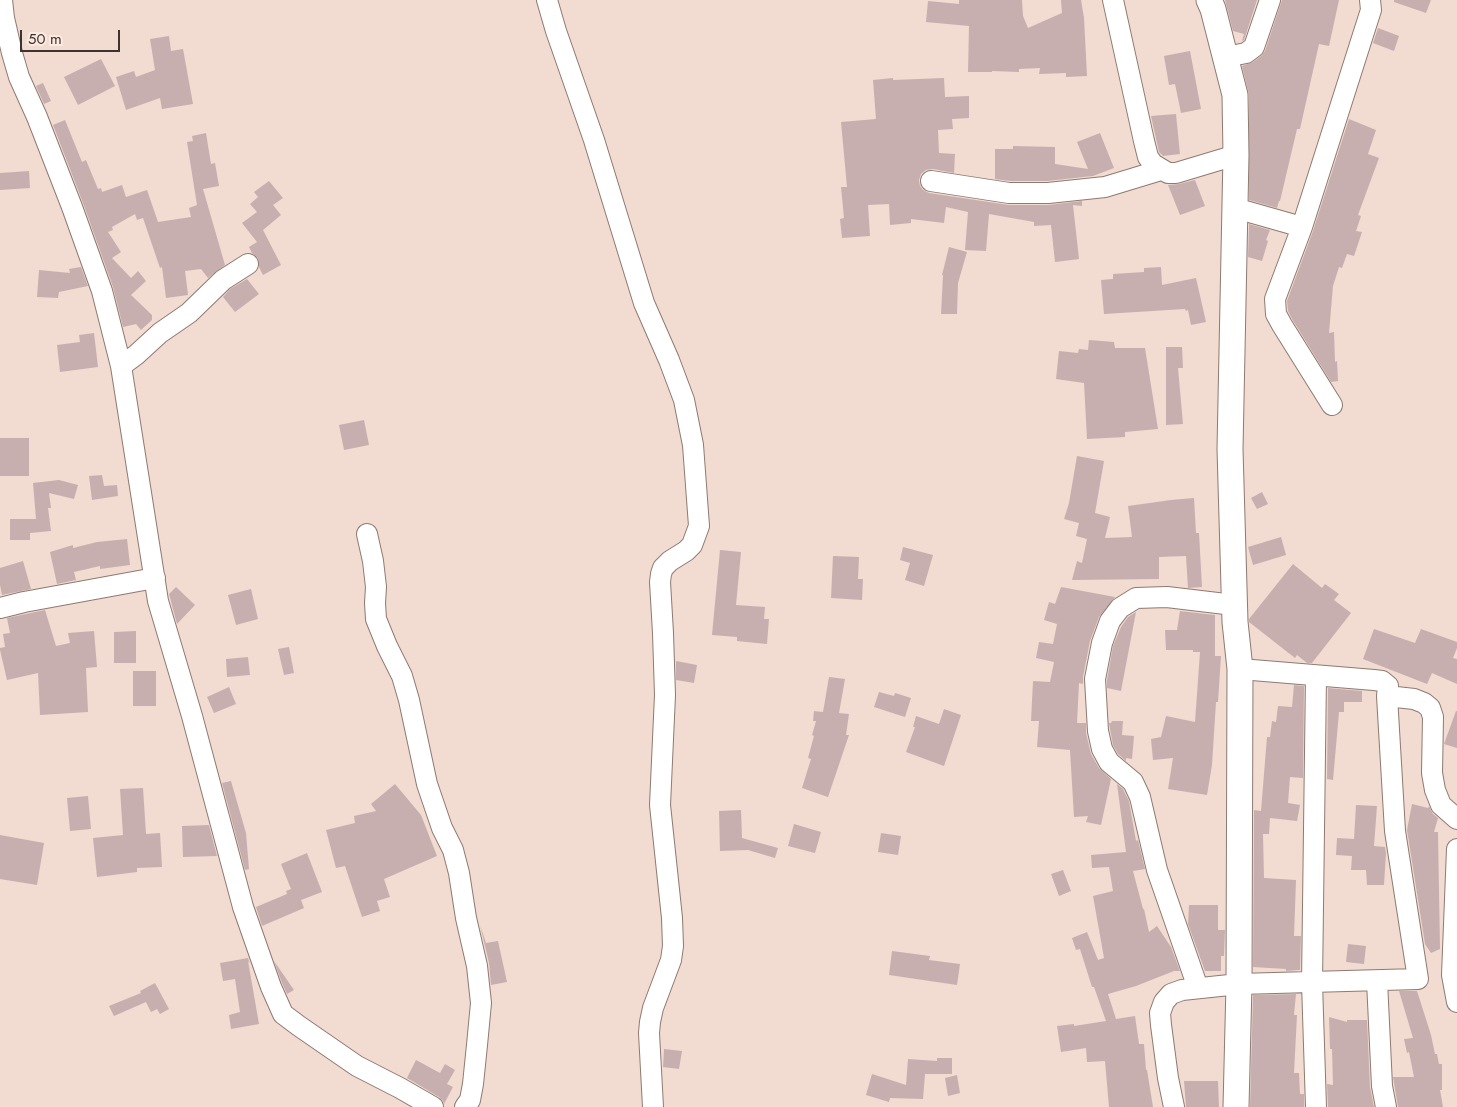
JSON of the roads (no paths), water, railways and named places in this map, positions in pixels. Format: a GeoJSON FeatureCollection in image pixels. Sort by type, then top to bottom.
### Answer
{"type":"FeatureCollection","features":[{"type":"Feature","properties":{"kind":"main road"},"geometry":{"type":"LineString","coordinates":[[1209,0],[1235,95],[1236,155],[1230,449],[1234,605],[1240,669],[1239,984],[1236,1107]]}},
{"type":"Feature","properties":{"kind":"street"},"geometry":{"type":"LineString","coordinates":[[2,0],[4,18],[19,77],[37,117],[72,207],[102,291],[121,366],[158,601],[192,716],[243,907],[271,987],[283,1014],[299,1026],[357,1066],[434,1107]]}},
{"type":"Feature","properties":{"kind":"street"},"geometry":{"type":"LineString","coordinates":[[547,0],[594,140],[644,303],[684,400],[694,454],[699,526],[692,545],[663,568],[660,582],[665,695],[660,805],[672,918],[673,946],[671,960],[653,1008],[650,1022],[652,1107]]}},
{"type":"Feature","properties":{"kind":"street"},"geometry":{"type":"LineString","coordinates":[[1113,0],[1148,157],[1153,164],[1168,173],[1176,173],[1236,155]]}},
{"type":"Feature","properties":{"kind":"street"},"geometry":{"type":"LineString","coordinates":[[1226,57],[1251,51],[1270,0]]}},
{"type":"Feature","properties":{"kind":"street"},"geometry":{"type":"LineString","coordinates":[[1332,405],[1276,314],[1275,299],[1302,227],[1363,35],[1370,10],[1370,0]]}},
{"type":"Feature","properties":{"kind":"street"},"geometry":{"type":"LineString","coordinates":[[931,181],[1009,193],[1048,193],[1105,187],[1161,170]]}},
{"type":"Feature","properties":{"kind":"street"},"geometry":{"type":"LineString","coordinates":[[1235,208],[1302,227]]}},
{"type":"Feature","properties":{"kind":"street"},"geometry":{"type":"LineString","coordinates":[[121,366],[189,313],[223,280],[248,264]]}},
{"type":"Feature","properties":{"kind":"street"},"geometry":{"type":"LineString","coordinates":[[367,534],[376,587],[376,619],[402,676],[427,784],[442,828],[453,850],[477,966],[481,1003],[478,1045],[470,1100],[465,1107]]}},
{"type":"Feature","properties":{"kind":"street"},"geometry":{"type":"LineString","coordinates":[[0,608],[154,578]]}},
{"type":"Feature","properties":{"kind":"street"},"geometry":{"type":"LineString","coordinates":[[1198,988],[1157,870],[1140,797],[1133,782],[1109,762],[1102,749],[1098,731],[1095,679],[1102,643],[1110,620],[1120,608],[1136,598],[1166,597],[1234,605]]}},
{"type":"Feature","properties":{"kind":"street"},"geometry":{"type":"LineString","coordinates":[[1240,669],[1382,681],[1388,686],[1395,831],[1418,979]]}},
{"type":"Feature","properties":{"kind":"street"},"geometry":{"type":"LineString","coordinates":[[1316,676],[1312,982],[1316,1107]]}},
{"type":"Feature","properties":{"kind":"street"},"geometry":{"type":"LineString","coordinates":[[1387,696],[1414,699],[1424,702],[1430,708],[1433,717],[1432,773],[1435,790],[1441,805],[1457,819]]}},
{"type":"Feature","properties":{"kind":"street"},"geometry":{"type":"LineString","coordinates":[[1457,849],[1452,975],[1457,1002]]}},
{"type":"Feature","properties":{"kind":"street"},"geometry":{"type":"LineString","coordinates":[[1174,1107],[1168,1078],[1160,1013],[1164,1002],[1171,994],[1182,990],[1239,984],[1377,981],[1452,975]]}},
{"type":"Feature","properties":{"kind":"street"},"geometry":{"type":"LineString","coordinates":[[1377,981],[1382,1086],[1386,1107]]}}]}
